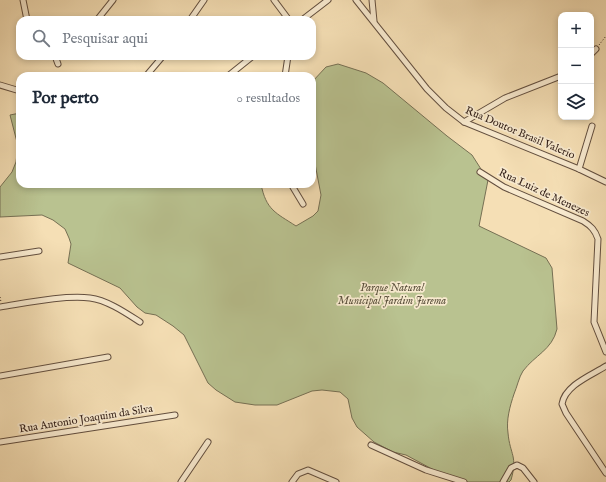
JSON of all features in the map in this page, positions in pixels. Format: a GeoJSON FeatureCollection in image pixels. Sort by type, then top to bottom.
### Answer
{"type":"FeatureCollection","features":[{"type":"Feature","properties":{"kind":"street"},"geometry":{"type":"LineString","coordinates":[[23,0],[26,16]]}},
{"type":"Feature","properties":{"kind":"street"},"geometry":{"type":"LineString","coordinates":[[100,16],[113,0]]}},
{"type":"Feature","properties":{"kind":"street"},"geometry":{"type":"LineString","coordinates":[[193,16],[204,0]]}},
{"type":"Feature","properties":{"kind":"street"},"geometry":{"type":"LineString","coordinates":[[274,0],[286,16]]}},
{"type":"Feature","properties":{"kind":"street"},"geometry":{"type":"LineString","coordinates":[[307,16],[328,0]]}},
{"type":"Feature","properties":{"kind":"street","name":"Rua Doutor Brasil Valerio"},"geometry":{"type":"LineString","coordinates":[[356,0],[427,89],[446,108],[464,122],[579,169],[606,182]]}},
{"type":"Feature","properties":{"kind":"street"},"geometry":{"type":"LineString","coordinates":[[372,0],[374,22]]}},
{"type":"Feature","properties":{"kind":"street"},"geometry":{"type":"LineString","coordinates":[[56,60],[58,64]]}},
{"type":"Feature","properties":{"kind":"street"},"geometry":{"type":"LineString","coordinates":[[149,72],[160,60]]}},
{"type":"Feature","properties":{"kind":"street"},"geometry":{"type":"LineString","coordinates":[[233,72],[248,60]]}},
{"type":"Feature","properties":{"kind":"street"},"geometry":{"type":"LineString","coordinates":[[286,72],[287,60]]}},
{"type":"Feature","properties":{"kind":"street"},"geometry":{"type":"LineString","coordinates":[[464,122],[505,98],[558,77]]}},
{"type":"Feature","properties":{"kind":"street"},"geometry":{"type":"LineString","coordinates":[[0,85],[16,90]]}},
{"type":"Feature","properties":{"kind":"street"},"geometry":{"type":"LineString","coordinates":[[579,169],[592,126]]}},
{"type":"Feature","properties":{"kind":"street","name":"Rua Luiz de Menezes"},"geometry":{"type":"LineString","coordinates":[[480,172],[504,187],[583,221],[591,227],[598,240],[594,322],[606,352]]}},
{"type":"Feature","properties":{"kind":"street"},"geometry":{"type":"LineString","coordinates":[[293,188],[303,204]]}},
{"type":"Feature","properties":{"kind":"street"},"geometry":{"type":"LineString","coordinates":[[0,257],[39,251]]}},
{"type":"Feature","properties":{"kind":"street"},"geometry":{"type":"LineString","coordinates":[[0,307],[48,300],[89,298],[100,300],[140,322]]}},
{"type":"Feature","properties":{"kind":"street"},"geometry":{"type":"LineString","coordinates":[[0,376],[108,357]]}},
{"type":"Feature","properties":{"kind":"street"},"geometry":{"type":"LineString","coordinates":[[606,366],[573,386],[565,395],[562,404],[566,413],[606,473]]}},
{"type":"Feature","properties":{"kind":"street","name":"Rua Antonio Joaquim da Silva"},"geometry":{"type":"LineString","coordinates":[[0,442],[175,415]]}},
{"type":"Feature","properties":{"kind":"street"},"geometry":{"type":"LineString","coordinates":[[181,482],[208,442]]}},
{"type":"Feature","properties":{"kind":"street"},"geometry":{"type":"LineString","coordinates":[[371,445],[426,470],[464,482]]}},
{"type":"Feature","properties":{"kind":"street"},"geometry":{"type":"LineString","coordinates":[[503,482],[510,470],[517,465],[523,468],[534,482]]}},
{"type":"Feature","properties":{"kind":"street"},"geometry":{"type":"LineString","coordinates":[[292,482],[298,474],[308,470],[336,482]]}},
{"type":"Feature","properties":{"kind":"path"},"geometry":{"type":"LineString","coordinates":[[596,49],[606,36]]}},
{"type":"Feature","properties":{"kind":"green space","name":"Parque Natural Municipal Jardim Jurema"},"geometry":{"type":"Polygon","coordinates":[[[338,64],[366,73],[383,83],[472,155],[488,180],[479,226],[546,258],[552,268],[557,329],[551,342],[528,365],[519,379],[509,413],[508,423],[509,440],[514,460],[513,472],[509,482],[461,482],[445,476],[406,455],[393,452],[374,442],[357,427],[352,418],[348,399],[340,392],[322,390],[312,391],[277,405],[255,405],[235,402],[208,383],[184,335],[156,315],[145,313],[137,307],[120,288],[68,263],[71,244],[65,229],[53,220],[42,215],[0,217],[0,187],[12,172],[16,162],[16,188],[262,188],[266,200],[273,210],[296,226],[313,216],[318,211],[321,195],[316,169],[316,78],[326,67],[338,64]]]}},
{"type":"Feature","properties":{"kind":"green space","name":"Parque Natural Municipal Jardim Jurema"},"geometry":{"type":"Polygon","coordinates":[[[16,114],[16,138],[10,115],[16,114]]]}}]}
